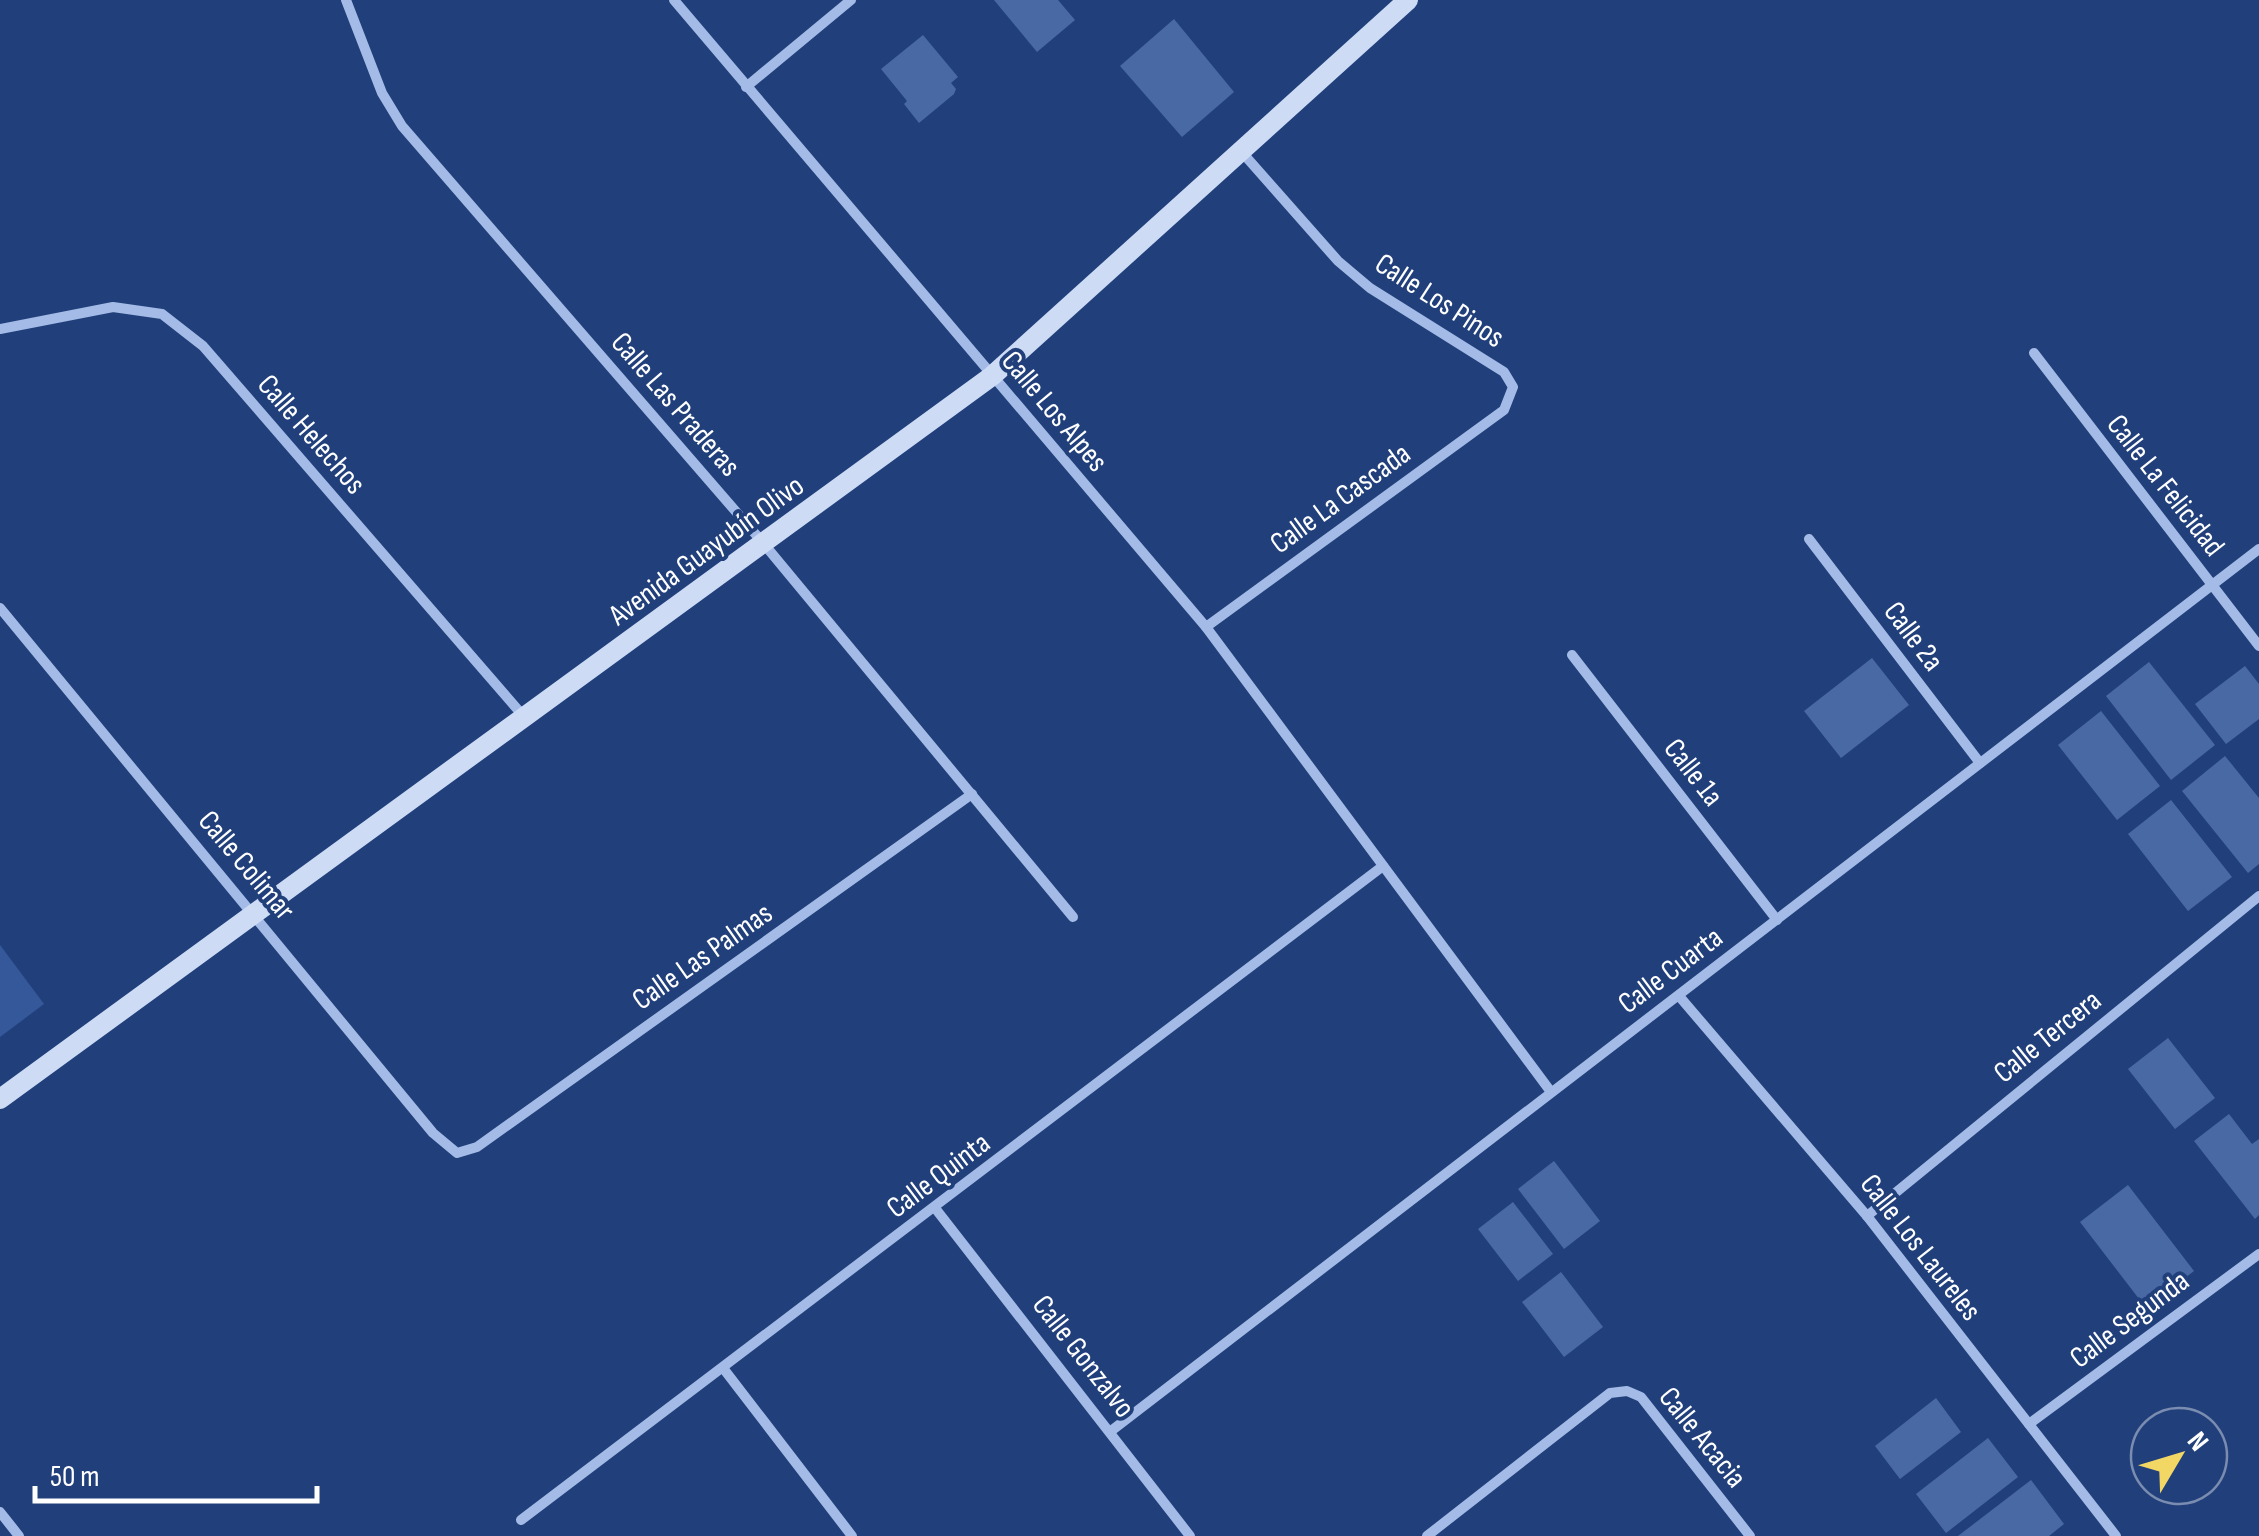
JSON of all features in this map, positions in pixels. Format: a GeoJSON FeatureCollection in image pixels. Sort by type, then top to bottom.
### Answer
{"type":"FeatureCollection","features":[{"type":"Feature","properties":{"kind":"main road","name":"Avenida Guayubín Olivo"},"geometry":{"type":"LineString","coordinates":[[0,1099],[992,376],[1408,0]]}},
{"type":"Feature","properties":{"kind":"street","name":"Calle Las Praderas"},"geometry":{"type":"LineString","coordinates":[[346,0],[382,93],[402,126],[764,544],[1073,918]]}},
{"type":"Feature","properties":{"kind":"street","name":"Calle Los Alpes"},"geometry":{"type":"LineString","coordinates":[[674,0],[1206,627],[1551,1092]]}},
{"type":"Feature","properties":{"kind":"street"},"geometry":{"type":"LineString","coordinates":[[746,87],[852,0]]}},
{"type":"Feature","properties":{"kind":"street","name":"Calle Los Pinos"},"geometry":{"type":"LineString","coordinates":[[1240,150],[1338,261],[1370,288],[1504,372],[1513,387],[1504,410]]}},
{"type":"Feature","properties":{"kind":"street","name":"Calle Helechos"},"geometry":{"type":"LineString","coordinates":[[0,329],[113,307],[162,314],[203,346],[526,719]]}},
{"type":"Feature","properties":{"kind":"street","name":"Calle La Felicidad"},"geometry":{"type":"LineString","coordinates":[[2034,353],[2259,646]]}},
{"type":"Feature","properties":{"kind":"street","name":"Calle La Cascada"},"geometry":{"type":"LineString","coordinates":[[1206,627],[1504,410]]}},
{"type":"Feature","properties":{"kind":"street","name":"Calle 2a"},"geometry":{"type":"LineString","coordinates":[[1808,539],[1980,763]]}},
{"type":"Feature","properties":{"kind":"street","name":"Calle Cuarta"},"geometry":{"type":"LineString","coordinates":[[1112,1432],[2259,549]]}},
{"type":"Feature","properties":{"kind":"street","name":"Calle Colimar"},"geometry":{"type":"LineString","coordinates":[[0,608],[434,1132],[457,1153]]}},
{"type":"Feature","properties":{"kind":"street","name":"Calle 1a"},"geometry":{"type":"LineString","coordinates":[[1572,655],[1776,920]]}},
{"type":"Feature","properties":{"kind":"street","name":"Calle Las Palmas"},"geometry":{"type":"LineString","coordinates":[[457,1153],[477,1147],[972,794]]}},
{"type":"Feature","properties":{"kind":"street","name":"Calle Quinta"},"geometry":{"type":"LineString","coordinates":[[520,1520],[1383,866]]}},
{"type":"Feature","properties":{"kind":"street","name":"Calle Tercera"},"geometry":{"type":"LineString","coordinates":[[1867,1216],[2259,896]]}},
{"type":"Feature","properties":{"kind":"street","name":"Calle Los Laureles"},"geometry":{"type":"LineString","coordinates":[[1679,996],[1867,1216],[2116,1536]]}},
{"type":"Feature","properties":{"kind":"street","name":"Calle Gonzalvo"},"geometry":{"type":"LineString","coordinates":[[936,1208],[1190,1536]]}},
{"type":"Feature","properties":{"kind":"street","name":"Calle Segunda"},"geometry":{"type":"LineString","coordinates":[[2029,1424],[2259,1254]]}},
{"type":"Feature","properties":{"kind":"street"},"geometry":{"type":"LineString","coordinates":[[723,1368],[852,1536]]}},
{"type":"Feature","properties":{"kind":"street","name":"Calle Acacia"},"geometry":{"type":"LineString","coordinates":[[1427,1536],[1610,1392],[1628,1391],[1641,1397],[1750,1536]]}},
{"type":"Feature","properties":{"kind":"street"},"geometry":{"type":"LineString","coordinates":[[0,1512],[19,1536]]}},
{"type":"Feature","properties":{"kind":"shaded area"},"geometry":{"type":"Polygon","coordinates":[[[0,945],[44,1004],[0,1037],[0,945]]]}},
{"type":"Feature","properties":{"kind":"building"},"geometry":{"type":"Polygon","coordinates":[[[994,0],[1058,0],[1075,20],[1037,52],[994,0]]]}},
{"type":"Feature","properties":{"kind":"building"},"geometry":{"type":"Polygon","coordinates":[[[1174,19],[1234,92],[1182,137],[1120,66],[1174,19]]]}},
{"type":"Feature","properties":{"kind":"building"},"geometry":{"type":"Polygon","coordinates":[[[923,35],[958,77],[951,83],[956,89],[954,94],[919,123],[881,69],[923,35]]]}},
{"type":"Feature","properties":{"kind":"building"},"geometry":{"type":"Polygon","coordinates":[[[1872,658],[1909,705],[1841,758],[1804,711],[1872,658]]]}},
{"type":"Feature","properties":{"kind":"building"},"geometry":{"type":"Polygon","coordinates":[[[2149,662],[2215,745],[2171,780],[2106,696],[2149,662]]]}},
{"type":"Feature","properties":{"kind":"building"},"geometry":{"type":"Polygon","coordinates":[[[2245,666],[2259,684],[2259,719],[2226,744],[2195,704],[2245,666]]]}},
{"type":"Feature","properties":{"kind":"building"},"geometry":{"type":"Polygon","coordinates":[[[2101,711],[2160,786],[2117,820],[2058,745],[2101,711]]]}},
{"type":"Feature","properties":{"kind":"building"},"geometry":{"type":"Polygon","coordinates":[[[2225,756],[2259,798],[2259,864],[2248,873],[2182,791],[2225,756]]]}},
{"type":"Feature","properties":{"kind":"building"},"geometry":{"type":"Polygon","coordinates":[[[2171,800],[2232,877],[2188,911],[2128,834],[2171,800]]]}},
{"type":"Feature","properties":{"kind":"building"},"geometry":{"type":"Polygon","coordinates":[[[2168,1038],[2215,1098],[2175,1129],[2128,1069],[2168,1038]]]}},
{"type":"Feature","properties":{"kind":"building"},"geometry":{"type":"Polygon","coordinates":[[[2229,1114],[2252,1144],[2259,1139],[2259,1215],[2255,1219],[2194,1141],[2229,1114]]]}},
{"type":"Feature","properties":{"kind":"building"},"geometry":{"type":"Polygon","coordinates":[[[1554,1161],[1600,1221],[1564,1249],[1518,1189],[1554,1161]]]}},
{"type":"Feature","properties":{"kind":"building"},"geometry":{"type":"Polygon","coordinates":[[[2128,1185],[2194,1271],[2146,1308],[2080,1222],[2128,1185]]]}},
{"type":"Feature","properties":{"kind":"building"},"geometry":{"type":"Polygon","coordinates":[[[1513,1202],[1553,1254],[1518,1281],[1478,1229],[1513,1202]]]}},
{"type":"Feature","properties":{"kind":"building"},"geometry":{"type":"Polygon","coordinates":[[[1561,1272],[1603,1327],[1564,1357],[1522,1302],[1561,1272]]]}},
{"type":"Feature","properties":{"kind":"building"},"geometry":{"type":"Polygon","coordinates":[[[1936,1398],[1961,1432],[1900,1479],[1875,1446],[1936,1398]]]}},
{"type":"Feature","properties":{"kind":"building"},"geometry":{"type":"Polygon","coordinates":[[[1988,1438],[2018,1477],[1946,1533],[1916,1494],[1988,1438]]]}},
{"type":"Feature","properties":{"kind":"building"},"geometry":{"type":"Polygon","coordinates":[[[2031,1480],[2064,1524],[2049,1536],[1958,1536],[2031,1480]]]}}]}
